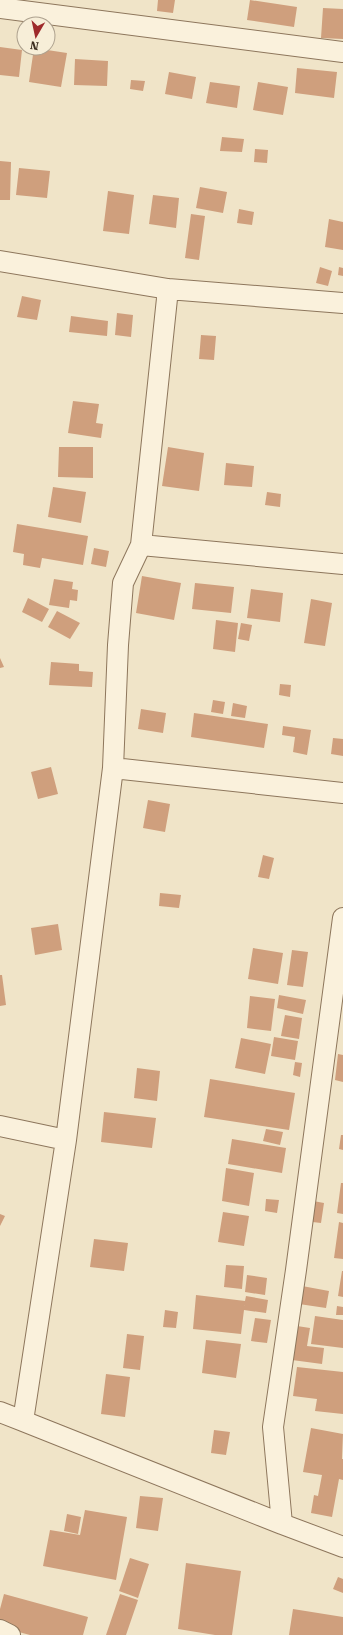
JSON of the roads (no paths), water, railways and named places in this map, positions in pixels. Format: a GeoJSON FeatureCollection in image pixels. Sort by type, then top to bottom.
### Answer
{"type":"FeatureCollection","features":[{"type":"Feature","properties":{"kind":"street"},"geometry":{"type":"LineString","coordinates":[[0,8],[343,52]]}},
{"type":"Feature","properties":{"kind":"street"},"geometry":{"type":"LineString","coordinates":[[0,261],[168,289],[343,303]]}},
{"type":"Feature","properties":{"kind":"street"},"geometry":{"type":"LineString","coordinates":[[23,1421],[66,1140],[113,768],[118,645],[124,583],[141,545],[168,289]]}},
{"type":"Feature","properties":{"kind":"street"},"geometry":{"type":"LineString","coordinates":[[141,545],[343,564]]}},
{"type":"Feature","properties":{"kind":"street"},"geometry":{"type":"LineString","coordinates":[[113,768],[343,793]]}},
{"type":"Feature","properties":{"kind":"street"},"geometry":{"type":"LineString","coordinates":[[282,1524],[273,1427],[296,1270],[343,918]]}},
{"type":"Feature","properties":{"kind":"street"},"geometry":{"type":"LineString","coordinates":[[0,1126],[66,1140]]}},
{"type":"Feature","properties":{"kind":"street"},"geometry":{"type":"LineString","coordinates":[[0,1412],[343,1547]]}},
{"type":"Feature","properties":{"kind":"street"},"geometry":{"type":"LineString","coordinates":[[0,1630],[10,1635]]}}]}
